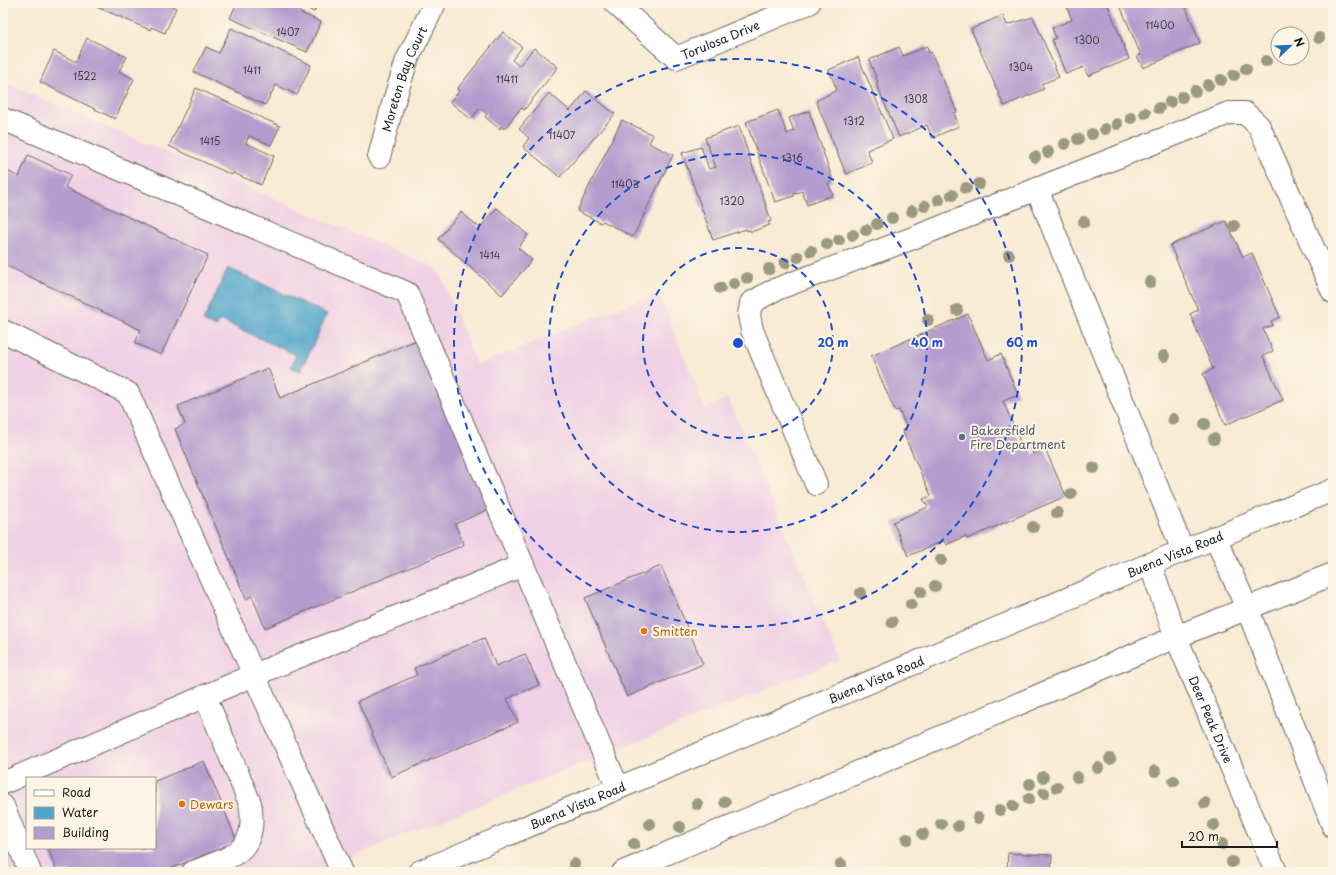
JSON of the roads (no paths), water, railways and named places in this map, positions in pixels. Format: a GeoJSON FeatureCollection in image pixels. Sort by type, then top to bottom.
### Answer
{"type":"FeatureCollection","features":[{"type":"Feature","properties":{"kind":"main road","name":"Moreton Bay Court"},"geometry":{"type":"LineString","coordinates":[[379,158],[393,104],[408,60],[435,3]]}},
{"type":"Feature","properties":{"kind":"main road","name":"Torulosa Drive"},"geometry":{"type":"LineString","coordinates":[[615,3],[676,58],[809,3]]}},
{"type":"Feature","properties":{"kind":"main road"},"geometry":{"type":"LineString","coordinates":[[816,484],[752,330],[748,315],[751,303],[774,290],[1037,189],[1229,113],[1245,113],[1259,126],[1333,292]]}},
{"type":"Feature","properties":{"kind":"main road"},"geometry":{"type":"LineString","coordinates":[[3,119],[407,293],[618,788]]}},
{"type":"Feature","properties":{"kind":"main road"},"geometry":{"type":"LineString","coordinates":[[1037,189],[1183,551]]}},
{"type":"Feature","properties":{"kind":"main road"},"geometry":{"type":"LineString","coordinates":[[3,330],[128,393],[342,872]]}},
{"type":"Feature","properties":{"kind":"main road","name":"Buena Vista Road"},"geometry":{"type":"LineString","coordinates":[[420,872],[1150,564],[1333,490]]}},
{"type":"Feature","properties":{"kind":"main road"},"geometry":{"type":"LineString","coordinates":[[1215,538],[1247,608],[1333,826]]}},
{"type":"Feature","properties":{"kind":"main road","name":"Deer Peak Drive"},"geometry":{"type":"LineString","coordinates":[[1150,564],[1176,637],[1276,872]]}},
{"type":"Feature","properties":{"kind":"main road"},"geometry":{"type":"LineString","coordinates":[[3,783],[254,675],[523,565]]}},
{"type":"Feature","properties":{"kind":"main road"},"geometry":{"type":"LineString","coordinates":[[623,872],[1176,637],[1333,574]]}},
{"type":"Feature","properties":{"kind":"main road"},"geometry":{"type":"LineString","coordinates":[[193,872],[233,856],[246,845],[251,831],[252,817],[250,803],[205,696]]}},
{"type":"Feature","properties":{"kind":"main road"},"geometry":{"type":"LineString","coordinates":[[3,806],[30,872]]}},
{"type":"Feature","properties":{"kind":"water"},"geometry":{"type":"Polygon","coordinates":[[[228,268],[327,314],[301,371],[291,367],[296,355],[220,320],[216,327],[203,321],[228,268]]]}},
{"type":"Feature","properties":{"kind":"place","name":"Bakersfield Fire Department"},"geometry":{"type":"Point","coordinates":[962,437]}},
{"type":"Feature","properties":{"kind":"place","name":"Smitten"},"geometry":{"type":"Point","coordinates":[644,631]}},
{"type":"Feature","properties":{"kind":"place","name":"Dewars"},"geometry":{"type":"Point","coordinates":[182,804]}}]}
